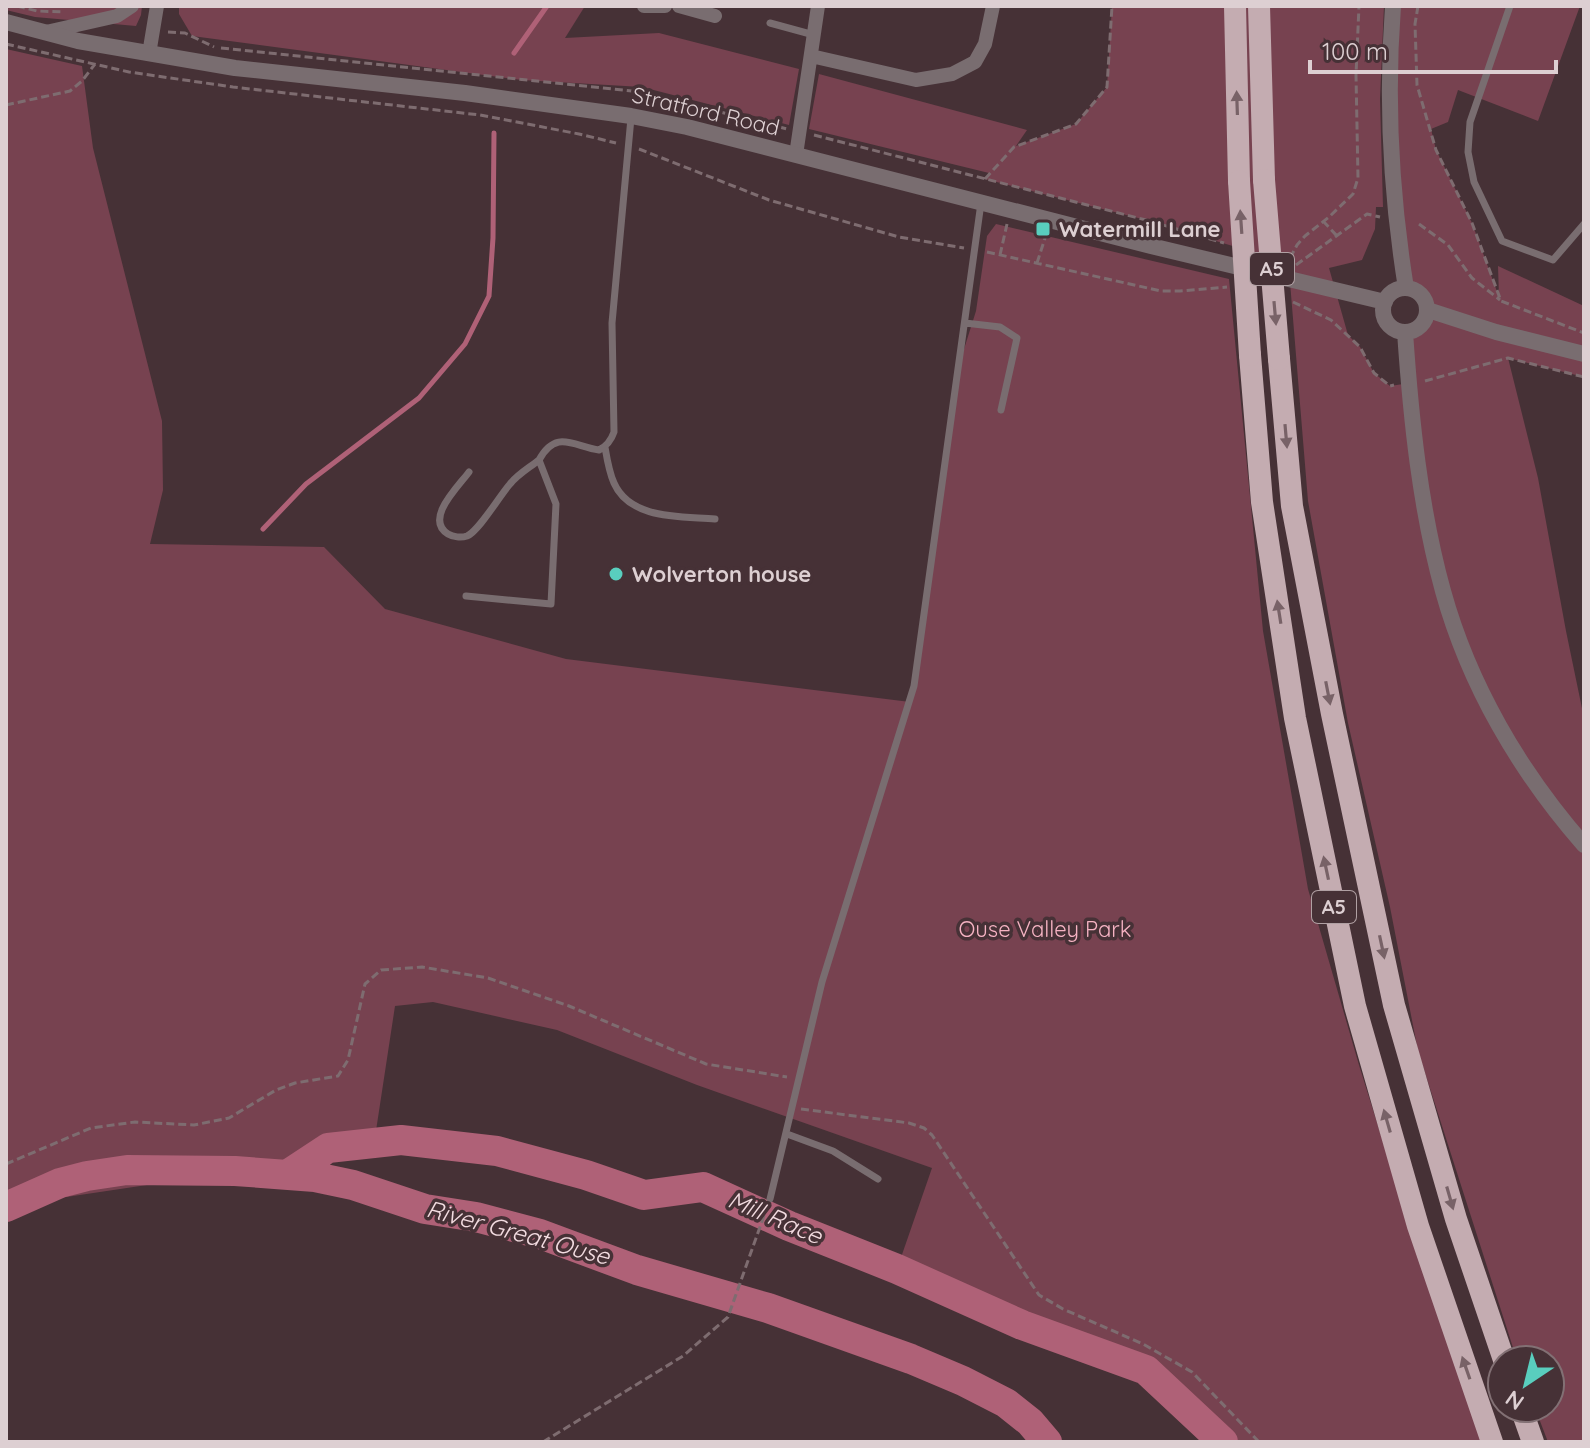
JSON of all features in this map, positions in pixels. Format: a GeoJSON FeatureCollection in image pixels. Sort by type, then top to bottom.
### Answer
{"type":"FeatureCollection","features":[{"type":"Feature","properties":{"kind":"highway","name":"A5"},"geometry":{"type":"LineString","coordinates":[[1235,6],[1239,181],[1262,502],[1295,718],[1355,1006],[1418,1226],[1492,1442]]}},
{"type":"Feature","properties":{"kind":"highway","name":"A5"},"geometry":{"type":"LineString","coordinates":[[1259,6],[1264,180],[1292,506],[1332,714],[1394,1005],[1456,1219],[1499,1344]]}},
{"type":"Feature","properties":{"kind":"street"},"geometry":{"type":"LineString","coordinates":[[46,32],[117,16],[132,6]]}},
{"type":"Feature","properties":{"kind":"street"},"geometry":{"type":"LineString","coordinates":[[149,54],[157,6]]}},
{"type":"Feature","properties":{"kind":"street"},"geometry":{"type":"LineString","coordinates":[[644,6],[665,6]]}},
{"type":"Feature","properties":{"kind":"street"},"geometry":{"type":"LineString","coordinates":[[679,6],[715,16]]}},
{"type":"Feature","properties":{"kind":"street"},"geometry":{"type":"LineString","coordinates":[[796,155],[818,6]]}},
{"type":"Feature","properties":{"kind":"street"},"geometry":{"type":"LineString","coordinates":[[811,56],[916,80],[952,74],[975,62],[985,44],[993,6]]}},
{"type":"Feature","properties":{"kind":"street"},"geometry":{"type":"LineString","coordinates":[[1393,6],[1389,59],[1391,123],[1398,235],[1406,288]]}},
{"type":"Feature","properties":{"kind":"street","name":"Stratford Road"},"geometry":{"type":"LineString","coordinates":[[6,22],[78,41],[235,68],[465,93],[687,127],[1151,246],[1385,302]]}},
{"type":"Feature","properties":{"kind":"street"},"geometry":{"type":"LineString","coordinates":[[1397,289],[1419,292],[1428,310],[1426,318],[1414,330],[1398,331],[1387,322],[1383,309],[1385,302],[1397,289]]}},
{"type":"Feature","properties":{"kind":"street"},"geometry":{"type":"LineString","coordinates":[[1428,310],[1496,332],[1584,354]]}},
{"type":"Feature","properties":{"kind":"street"},"geometry":{"type":"LineString","coordinates":[[1405,332],[1423,499],[1443,592],[1460,641],[1480,690],[1511,747],[1550,804],[1584,845]]}},
{"type":"Feature","properties":{"kind":"lane"},"geometry":{"type":"LineString","coordinates":[[1510,6],[1470,122],[1468,152],[1474,182],[1502,241],[1553,260],[1584,224]]}},
{"type":"Feature","properties":{"kind":"lane"},"geometry":{"type":"LineString","coordinates":[[770,23],[814,35]]}},
{"type":"Feature","properties":{"kind":"lane"},"geometry":{"type":"LineString","coordinates":[[469,472],[442,509],[439,520],[447,533],[457,537],[467,536],[475,529],[512,481],[539,460],[555,442],[571,442],[599,450],[611,440],[614,432],[612,323],[631,116]]}},
{"type":"Feature","properties":{"kind":"lane"},"geometry":{"type":"LineString","coordinates":[[770,1199],[822,982],[914,686],[981,201]]}},
{"type":"Feature","properties":{"kind":"lane"},"geometry":{"type":"LineString","coordinates":[[965,323],[1000,327],[1017,338],[1001,410]]}},
{"type":"Feature","properties":{"kind":"lane"},"geometry":{"type":"LineString","coordinates":[[605,447],[615,486],[631,503],[657,514],[715,519]]}},
{"type":"Feature","properties":{"kind":"lane"},"geometry":{"type":"LineString","coordinates":[[466,596],[551,604],[556,504],[539,460]]}},
{"type":"Feature","properties":{"kind":"lane"},"geometry":{"type":"LineString","coordinates":[[787,1134],[833,1151],[878,1179]]}},
{"type":"Feature","properties":{"kind":"path"},"geometry":{"type":"LineString","coordinates":[[985,179],[1014,147],[1076,124],[1107,87],[1112,6]]}},
{"type":"Feature","properties":{"kind":"path"},"geometry":{"type":"LineString","coordinates":[[1288,263],[1305,236],[1353,194],[1358,178],[1356,75],[1359,6]]}},
{"type":"Feature","properties":{"kind":"path"},"geometry":{"type":"LineString","coordinates":[[6,44],[129,72],[480,115],[579,134],[628,145],[769,200],[899,237],[975,250],[1161,291],[1230,287]]}},
{"type":"Feature","properties":{"kind":"path"},"geometry":{"type":"LineString","coordinates":[[6,105],[70,91],[95,64]]}},
{"type":"Feature","properties":{"kind":"path"},"geometry":{"type":"LineString","coordinates":[[1297,265],[1367,214],[1381,217]]}},
{"type":"Feature","properties":{"kind":"path"},"geometry":{"type":"LineString","coordinates":[[1323,221],[1337,237]]}},
{"type":"Feature","properties":{"kind":"path"},"geometry":{"type":"LineString","coordinates":[[1419,224],[1448,245],[1472,278],[1501,301]]}},
{"type":"Feature","properties":{"kind":"path"},"geometry":{"type":"LineString","coordinates":[[1037,263],[1046,235]]}},
{"type":"Feature","properties":{"kind":"path"},"geometry":{"type":"LineString","coordinates":[[1295,302],[1331,320],[1360,347],[1374,373],[1390,386],[1432,380],[1508,358],[1584,377]]}},
{"type":"Feature","properties":{"kind":"path"},"geometry":{"type":"LineString","coordinates":[[6,1164],[91,1128],[135,1122],[194,1125],[229,1118],[276,1090],[295,1083],[338,1076],[348,1060],[365,984],[381,970],[422,967],[488,978],[569,1006],[706,1064],[799,1080]]}},
{"type":"Feature","properties":{"kind":"path"},"geometry":{"type":"LineString","coordinates":[[792,1108],[904,1122],[924,1128],[932,1135],[1039,1295],[1063,1309],[1143,1344],[1192,1372],[1259,1442]]}},
{"type":"Feature","properties":{"kind":"path"},"geometry":{"type":"LineString","coordinates":[[543,1442],[683,1356],[728,1317],[770,1199]]}},
{"type":"Feature","properties":{"kind":"green space"},"geometry":{"type":"Polygon","coordinates":[[[6,6],[142,6],[136,26],[35,17],[6,10],[6,6]]]}},
{"type":"Feature","properties":{"kind":"green space"},"geometry":{"type":"Polygon","coordinates":[[[179,6],[585,6],[565,38],[659,33],[799,69],[789,125],[642,87],[522,80],[192,36],[179,14],[179,6]]]}},
{"type":"Feature","properties":{"kind":"green space"},"geometry":{"type":"Polygon","coordinates":[[[1112,6],[1384,6],[1380,99],[1383,207],[1376,207],[1375,229],[1362,260],[1329,268],[1348,335],[1360,347],[1374,373],[1390,386],[1410,383],[1405,332],[1421,324],[1427,306],[1424,299],[1410,288],[1398,235],[1393,6],[1580,6],[1538,121],[1458,90],[1448,122],[1431,129],[1436,150],[1472,223],[1499,297],[1498,266],[1584,306],[1584,377],[1508,358],[1538,478],[1584,718],[1584,1442],[1548,1442],[1541,1424],[1566,1424],[1566,1344],[1512,1344],[1418,1051],[1390,907],[1348,723],[1308,501],[1286,262],[1146,220],[985,179],[989,173],[809,129],[819,74],[1027,130],[1016,146],[1076,124],[1107,87],[1112,6]]]}},
{"type":"Feature","properties":{"kind":"green space","name":"Ouse Valley Park"},"geometry":{"type":"Polygon","coordinates":[[[6,49],[82,66],[93,148],[162,421],[163,490],[150,544],[324,547],[385,609],[566,659],[910,702],[959,365],[976,311],[987,236],[996,224],[1229,279],[1263,631],[1308,889],[1408,1222],[1491,1442],[1223,1442],[1146,1370],[1022,1325],[897,1269],[932,1168],[697,1085],[557,1030],[433,1002],[395,1006],[372,1157],[328,1158],[6,1206],[6,49]]]}},
{"type":"Feature","properties":{"kind":"waterway"},"geometry":{"type":"LineString","coordinates":[[514,53],[547,6]]}},
{"type":"Feature","properties":{"kind":"waterway"},"geometry":{"type":"LineString","coordinates":[[263,529],[306,484],[419,398],[465,344],[489,296],[494,133]]}},
{"type":"Feature","properties":{"kind":"waterway","name":"Mill Race"},"geometry":{"type":"LineString","coordinates":[[290,1173],[328,1148],[401,1140],[497,1151],[586,1175],[644,1195],[703,1187],[1022,1325],[1146,1370],[1223,1442]]}},
{"type":"Feature","properties":{"kind":"waterway","name":"River Great Ouse"},"geometry":{"type":"LineString","coordinates":[[6,1207],[60,1183],[127,1170],[235,1171],[315,1177],[353,1185],[425,1209],[476,1217],[540,1234],[637,1270],[768,1308],[911,1359],[1006,1403],[1030,1422],[1047,1442]]}},
{"type":"Feature","properties":{"kind":"place","name":"Watermill Lane"},"geometry":{"type":"Point","coordinates":[1043,229]}},
{"type":"Feature","properties":{"kind":"place","name":"Wolverton house"},"geometry":{"type":"Point","coordinates":[616,574]}}]}
